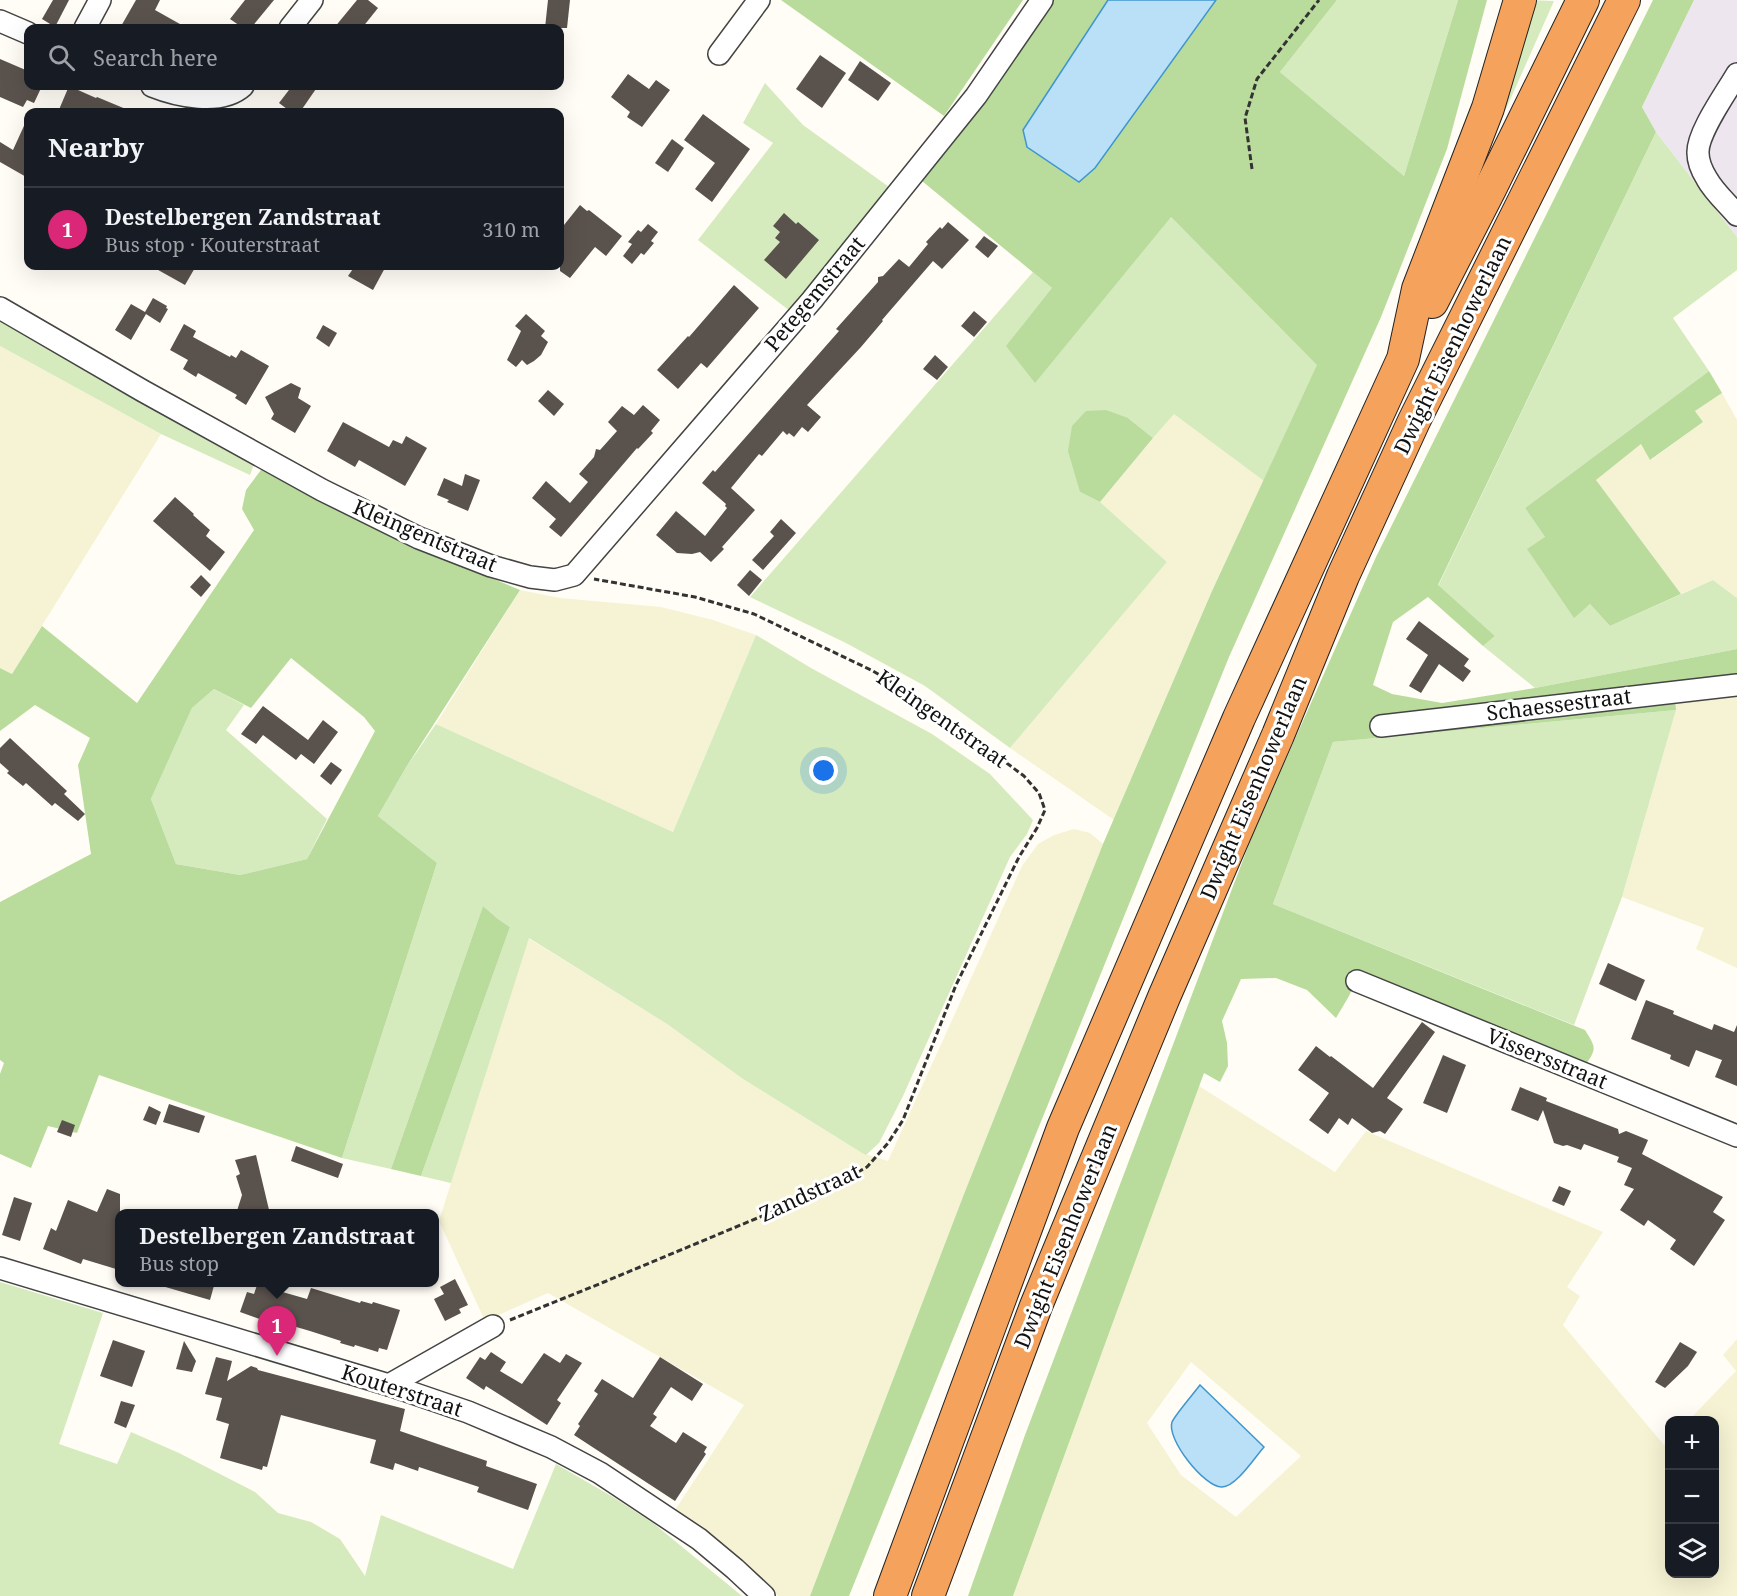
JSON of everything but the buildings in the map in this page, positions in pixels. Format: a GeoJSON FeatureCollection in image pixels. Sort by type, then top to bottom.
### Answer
{"type":"FeatureCollection","features":[{"type":"Feature","properties":{"kind":"highway"},"geometry":{"type":"LineString","coordinates":[[1403,359],[1418,289],[1488,108],[1520,0]]}},
{"type":"Feature","properties":{"kind":"highway","name":"Dwight Eisenhowerlaan"},"geometry":{"type":"LineString","coordinates":[[890,1596],[1063,1128],[1239,718],[1403,359],[1583,0]]}},
{"type":"Feature","properties":{"kind":"highway","name":"Dwight Eisenhowerlaan"},"geometry":{"type":"LineString","coordinates":[[928,1596],[1036,1306],[1343,576],[1414,421],[1624,0]]}},
{"type":"Feature","properties":{"kind":"highway"},"geometry":{"type":"LineString","coordinates":[[869,1596],[909,1500],[938,1467]]}},
{"type":"Feature","properties":{"kind":"street"},"geometry":{"type":"LineString","coordinates":[[87,24],[100,0]]}},
{"type":"Feature","properties":{"kind":"street"},"geometry":{"type":"LineString","coordinates":[[293,24],[312,0]]}},
{"type":"Feature","properties":{"kind":"street"},"geometry":{"type":"LineString","coordinates":[[719,54],[759,0]]}},
{"type":"Feature","properties":{"kind":"street","name":"Petegemstraat"},"geometry":{"type":"LineString","coordinates":[[574,575],[812,300],[976,96],[1042,0]]}},
{"type":"Feature","properties":{"kind":"street"},"geometry":{"type":"LineString","coordinates":[[0,21],[24,31]]}},
{"type":"Feature","properties":{"kind":"street"},"geometry":{"type":"LineString","coordinates":[[1737,74],[1700,140],[1698,152],[1700,165],[1708,182],[1737,215]]}},
{"type":"Feature","properties":{"kind":"street"},"geometry":{"type":"LineString","coordinates":[[163,90],[199,98],[221,96],[238,90]]}},
{"type":"Feature","properties":{"kind":"street","name":"Kleingentstraat"},"geometry":{"type":"LineString","coordinates":[[0,308],[312,485],[419,538],[491,566],[530,577],[555,580],[574,575]]}},
{"type":"Feature","properties":{"kind":"street","name":"Schaessestraat"},"geometry":{"type":"LineString","coordinates":[[1381,726],[1737,685]]}},
{"type":"Feature","properties":{"kind":"street","name":"Vissersstraat"},"geometry":{"type":"LineString","coordinates":[[1357,981],[1737,1136]]}},
{"type":"Feature","properties":{"kind":"street","name":"Kouterstraat"},"geometry":{"type":"LineString","coordinates":[[0,1268],[389,1385],[489,1420],[551,1447],[600,1473],[699,1539],[764,1596]]}},
{"type":"Feature","properties":{"kind":"street"},"geometry":{"type":"LineString","coordinates":[[389,1385],[494,1326]]}},
{"type":"Feature","properties":{"kind":"path"},"geometry":{"type":"LineString","coordinates":[[1252,169],[1245,118],[1257,79],[1319,0]]}},
{"type":"Feature","properties":{"kind":"path","name":"Kleingentstraat"},"geometry":{"type":"LineString","coordinates":[[574,575],[695,597],[754,614],[873,670],[925,702],[1024,776],[1039,794],[1045,810]]}},
{"type":"Feature","properties":{"kind":"path","name":"Zandstraat"},"geometry":{"type":"LineString","coordinates":[[494,1326],[827,1189],[867,1167],[888,1143],[903,1120],[956,985],[1019,857],[1045,810]]}},
{"type":"Feature","properties":{"kind":"shaded area"},"geometry":{"type":"Polygon","coordinates":[[[1694,0],[1737,0],[1737,237],[1656,132],[1642,107],[1694,0]]]}},
{"type":"Feature","properties":{"kind":"shaded area"},"geometry":{"type":"Polygon","coordinates":[[[0,346],[161,434],[12,674],[0,668],[0,346]]]}},
{"type":"Feature","properties":{"kind":"shaded area"},"geometry":{"type":"Polygon","coordinates":[[[1722,393],[1737,420],[1737,598],[1713,580],[1681,594],[1596,480],[1641,444],[1651,460],[1703,422],[1695,411],[1722,393]]]}},
{"type":"Feature","properties":{"kind":"shaded area"},"geometry":{"type":"Polygon","coordinates":[[[1174,413],[1264,481],[1212,591],[1114,820],[1010,748],[1167,562],[1100,502],[1174,413]]]}},
{"type":"Feature","properties":{"kind":"shaded area"},"geometry":{"type":"Polygon","coordinates":[[[520,590],[560,598],[661,607],[713,620],[756,635],[673,832],[436,724],[520,590]]]}},
{"type":"Feature","properties":{"kind":"shaded area"},"geometry":{"type":"Polygon","coordinates":[[[1737,695],[1737,968],[1696,949],[1704,928],[1622,897],[1676,710],[1675,701],[1737,695]]]}},
{"type":"Feature","properties":{"kind":"shaded area"},"geometry":{"type":"Polygon","coordinates":[[[1074,829],[1090,833],[1103,844],[964,1194],[810,1596],[778,1596],[738,1559],[675,1510],[744,1405],[548,1293],[485,1321],[439,1221],[528,938],[667,1024],[743,1079],[862,1153],[888,1161],[1022,866],[1038,844],[1054,835],[1074,829]]]}},
{"type":"Feature","properties":{"kind":"shaded area"},"geometry":{"type":"Polygon","coordinates":[[[1199,1086],[1335,1172],[1366,1131],[1603,1232],[1567,1287],[1580,1296],[1563,1325],[1665,1444],[1665,1578],[1719,1578],[1719,1416],[1693,1416],[1736,1371],[1723,1355],[1737,1339],[1737,1596],[1013,1596],[1199,1086]],[[1191,1362],[1147,1423],[1181,1475],[1236,1517],[1301,1456],[1191,1362]]]}},
{"type":"Feature","properties":{"kind":"green space"},"geometry":{"type":"Polygon","coordinates":[[[781,0],[1023,0],[944,116],[781,0]]]}},
{"type":"Feature","properties":{"kind":"green space"},"geometry":{"type":"Polygon","coordinates":[[[1054,0],[1108,0],[1023,130],[1095,167],[1216,0],[1337,0],[1280,72],[1404,176],[1458,0],[1487,0],[1447,149],[1381,317],[1229,657],[849,1596],[810,1596],[964,1194],[1103,844],[1212,591],[1317,365],[1171,217],[1035,383],[1006,346],[1052,288],[922,181],[983,101],[1054,0]]]}},
{"type":"Feature","properties":{"kind":"green space"},"geometry":{"type":"Polygon","coordinates":[[[1337,0],[1458,0],[1404,176],[1280,72],[1337,0]]]}},
{"type":"Feature","properties":{"kind":"green space"},"geometry":{"type":"Polygon","coordinates":[[[1527,0],[1554,1],[1502,114],[1527,0]]]}},
{"type":"Feature","properties":{"kind":"green space"},"geometry":{"type":"Polygon","coordinates":[[[1653,0],[1694,0],[1642,107],[1656,132],[1438,585],[1495,636],[1483,646],[1428,597],[1393,622],[1373,685],[1392,694],[1442,703],[1535,688],[1737,649],[1737,677],[1674,684],[1676,710],[1333,742],[1273,904],[1585,1030],[1594,1048],[1592,1055],[1585,1066],[1359,974],[1336,1018],[1307,990],[1276,978],[1241,979],[1222,1021],[1227,1043],[1228,1066],[1220,1082],[1204,1073],[1013,1596],[968,1596],[1025,1435],[1254,831],[1376,557],[1653,0]]]}},
{"type":"Feature","properties":{"kind":"green space"},"geometry":{"type":"Polygon","coordinates":[[[765,83],[803,125],[889,187],[790,311],[698,240],[773,143],[743,123],[765,83]]]}},
{"type":"Feature","properties":{"kind":"green space"},"geometry":{"type":"Polygon","coordinates":[[[1656,132],[1737,237],[1737,270],[1673,318],[1709,371],[1525,508],[1545,537],[1574,617],[1590,604],[1610,626],[1713,580],[1737,598],[1737,649],[1535,688],[1483,646],[1495,636],[1438,586],[1656,132]]]}},
{"type":"Feature","properties":{"kind":"green space"},"geometry":{"type":"Polygon","coordinates":[[[1171,217],[1318,365],[1264,481],[1174,414],[1153,438],[1128,418],[1080,492],[1100,502],[1167,562],[1010,748],[925,686],[846,643],[750,597],[1033,272],[1053,289],[1171,217]]]}},
{"type":"Feature","properties":{"kind":"green space"},"geometry":{"type":"Polygon","coordinates":[[[0,315],[254,464],[250,475],[161,434],[0,346],[0,315]]]}},
{"type":"Feature","properties":{"kind":"green space"},"geometry":{"type":"Polygon","coordinates":[[[1709,371],[1722,393],[1695,411],[1703,422],[1650,460],[1641,444],[1596,480],[1681,594],[1610,626],[1590,604],[1574,618],[1527,549],[1545,537],[1525,508],[1709,371]]]}},
{"type":"Feature","properties":{"kind":"green space"},"geometry":{"type":"Polygon","coordinates":[[[1106,410],[1128,418],[1153,438],[1100,502],[1080,492],[1068,451],[1072,426],[1086,411],[1106,410]]]}},
{"type":"Feature","properties":{"kind":"green space"},"geometry":{"type":"Polygon","coordinates":[[[264,466],[413,545],[520,590],[405,769],[378,816],[437,863],[342,1158],[99,1075],[77,1133],[48,1126],[31,1168],[0,1154],[0,1074],[4,1063],[0,1060],[0,902],[91,854],[78,765],[90,738],[35,705],[0,731],[0,668],[12,674],[42,626],[137,703],[254,530],[242,509],[246,490],[264,466]],[[291,658],[251,708],[214,689],[192,708],[151,799],[176,864],[240,875],[307,859],[375,731],[364,717],[291,658]]]}},
{"type":"Feature","properties":{"kind":"green space"},"geometry":{"type":"Polygon","coordinates":[[[756,635],[932,734],[990,774],[1033,820],[1027,834],[1010,857],[903,1096],[879,1143],[866,1155],[862,1153],[743,1079],[667,1024],[529,938],[451,1183],[421,1176],[510,927],[483,906],[391,1169],[342,1158],[437,863],[378,816],[405,769],[436,724],[673,832],[756,635]]]}},
{"type":"Feature","properties":{"kind":"green space"},"geometry":{"type":"Polygon","coordinates":[[[214,689],[244,705],[226,730],[327,819],[307,859],[240,875],[176,864],[151,799],[192,708],[214,689]]]}},
{"type":"Feature","properties":{"kind":"green space"},"geometry":{"type":"Polygon","coordinates":[[[1676,710],[1622,897],[1574,1025],[1273,904],[1333,742],[1676,710]]]}},
{"type":"Feature","properties":{"kind":"green space"},"geometry":{"type":"Polygon","coordinates":[[[483,906],[510,927],[421,1176],[391,1169],[483,906]]]}},
{"type":"Feature","properties":{"kind":"green space"},"geometry":{"type":"Polygon","coordinates":[[[0,1282],[103,1313],[59,1444],[117,1464],[131,1432],[179,1453],[255,1492],[278,1513],[311,1522],[340,1539],[365,1576],[381,1515],[513,1569],[556,1464],[653,1523],[742,1596],[0,1596],[0,1282]]]}},
{"type":"Feature","properties":{"kind":"water"},"geometry":{"type":"Polygon","coordinates":[[[1108,0],[1216,0],[1095,168],[1079,182],[1027,147],[1023,130],[1108,0]]]}},
{"type":"Feature","properties":{"kind":"water"},"geometry":{"type":"Polygon","coordinates":[[[1200,1385],[1264,1447],[1239,1477],[1227,1486],[1215,1485],[1197,1471],[1181,1450],[1172,1430],[1172,1422],[1200,1385]]]}},
{"type":"Feature","properties":{"kind":"place","name":"Destelbergen Zandstraat"},"geometry":{"type":"Point","coordinates":[277,1356]}}]}
